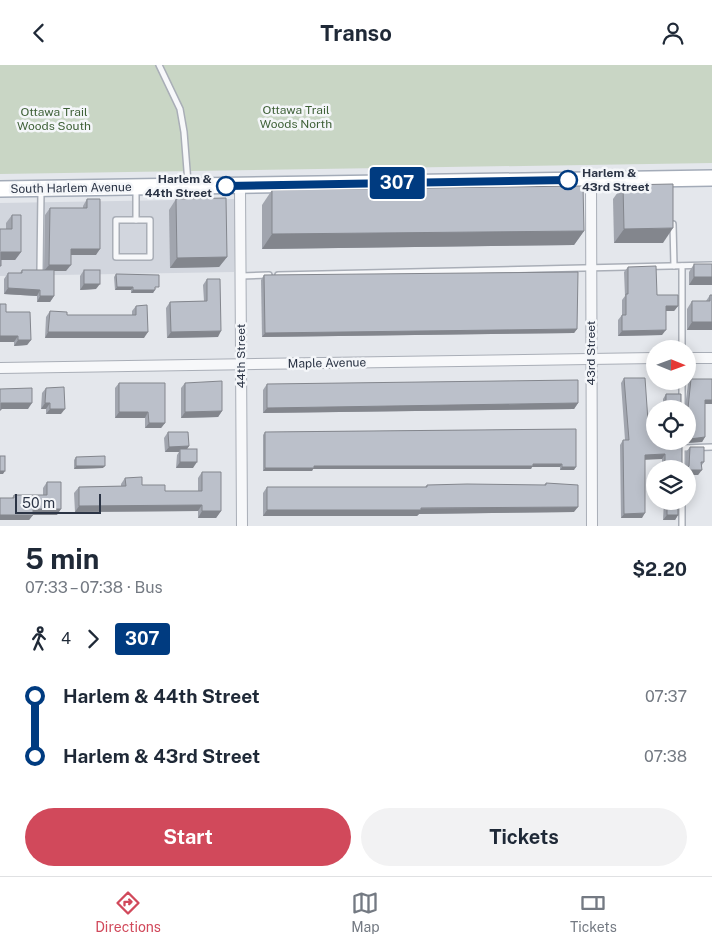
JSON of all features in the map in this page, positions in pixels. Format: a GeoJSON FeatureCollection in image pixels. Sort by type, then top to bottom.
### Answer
{"type":"FeatureCollection","features":[{"type":"Feature","properties":{"kind":"main road","name":"South Harlem Avenue"},"geometry":{"type":"LineString","coordinates":[[0,189],[591,180],[672,183],[712,178]]}},
{"type":"Feature","properties":{"kind":"street","name":"43rd Street"},"geometry":{"type":"LineString","coordinates":[[591,180],[592,526]]}},
{"type":"Feature","properties":{"kind":"street","name":"44th Street"},"geometry":{"type":"LineString","coordinates":[[240,185],[242,526]]}},
{"type":"Feature","properties":{"kind":"street"},"geometry":{"type":"LineString","coordinates":[[696,358],[712,358]]}},
{"type":"Feature","properties":{"kind":"street","name":"Maple Avenue"},"geometry":{"type":"LineString","coordinates":[[0,368],[646,359]]}},
{"type":"Feature","properties":{"kind":"lane"},"geometry":{"type":"LineString","coordinates":[[159,65],[180,109],[184,132],[188,186]]}},
{"type":"Feature","properties":{"kind":"lane"},"geometry":{"type":"LineString","coordinates":[[136,187],[136,220]]}},
{"type":"Feature","properties":{"kind":"lane"},"geometry":{"type":"LineString","coordinates":[[40,271],[41,188]]}},
{"type":"Feature","properties":{"kind":"lane"},"geometry":{"type":"LineString","coordinates":[[672,215],[674,266]]}},
{"type":"Feature","properties":{"kind":"lane"},"geometry":{"type":"LineString","coordinates":[[116,220],[136,220],[150,221],[150,257],[116,257],[116,220]]}},
{"type":"Feature","properties":{"kind":"lane"},"geometry":{"type":"LineString","coordinates":[[240,276],[712,265]]}},
{"type":"Feature","properties":{"kind":"lane"},"geometry":{"type":"LineString","coordinates":[[682,266],[682,340]]}},
{"type":"Feature","properties":{"kind":"lane"},"geometry":{"type":"LineString","coordinates":[[696,448],[712,447]]}},
{"type":"Feature","properties":{"kind":"lane"},"geometry":{"type":"LineString","coordinates":[[682,510],[682,526]]}},
{"type":"Feature","properties":{"kind":"shaded area"},"geometry":{"type":"Polygon","coordinates":[[[236,199],[234,272],[0,276],[0,203],[236,199]]]}},
{"type":"Feature","properties":{"kind":"green space","name":"Ottawa Trail Woods North"},"geometry":{"type":"Polygon","coordinates":[[[0,65],[712,65],[712,163],[0,174],[0,65]]]}},
{"type":"Feature","properties":{"kind":"building"},"geometry":{"type":"Polygon","coordinates":[[[673,184],[673,228],[624,229],[623,185],[673,184]]]}},
{"type":"Feature","properties":{"kind":"building"},"geometry":{"type":"Polygon","coordinates":[[[583,186],[584,231],[272,234],[272,190],[583,186]]]}},
{"type":"Feature","properties":{"kind":"building"},"geometry":{"type":"Polygon","coordinates":[[[226,198],[227,257],[177,258],[176,199],[226,198]]]}},
{"type":"Feature","properties":{"kind":"building"},"geometry":{"type":"Polygon","coordinates":[[[87,199],[100,199],[100,249],[71,249],[71,265],[49,265],[50,208],[87,208],[87,199]]]}},
{"type":"Feature","properties":{"kind":"building"},"geometry":{"type":"Polygon","coordinates":[[[12,215],[21,215],[21,252],[1,252],[0,266],[0,229],[12,229],[12,215]]]}},
{"type":"Feature","properties":{"kind":"building"},"geometry":{"type":"Polygon","coordinates":[[[694,264],[712,264],[712,277],[694,277],[694,264]]]}},
{"type":"Feature","properties":{"kind":"building"},"geometry":{"type":"Polygon","coordinates":[[[656,266],[657,295],[678,295],[678,306],[666,306],[666,330],[622,331],[622,315],[626,315],[626,294],[628,294],[628,267],[656,266]]]}},
{"type":"Feature","properties":{"kind":"building"},"geometry":{"type":"Polygon","coordinates":[[[22,270],[54,270],[54,296],[40,296],[40,290],[8,288],[8,273],[22,273],[22,270]]]}},
{"type":"Feature","properties":{"kind":"building"},"geometry":{"type":"Polygon","coordinates":[[[84,270],[100,270],[100,284],[84,284],[84,270]]]}},
{"type":"Feature","properties":{"kind":"building"},"geometry":{"type":"Polygon","coordinates":[[[578,272],[577,329],[265,333],[264,275],[578,272]]]}},
{"type":"Feature","properties":{"kind":"building"},"geometry":{"type":"Polygon","coordinates":[[[116,274],[159,275],[159,287],[155,287],[155,290],[133,290],[133,287],[117,287],[116,274]]]}},
{"type":"Feature","properties":{"kind":"building"},"geometry":{"type":"Polygon","coordinates":[[[207,279],[220,279],[221,331],[171,332],[170,302],[207,301],[207,279]]]}},
{"type":"Feature","properties":{"kind":"building"},"geometry":{"type":"Polygon","coordinates":[[[710,295],[712,295],[712,322],[692,322],[692,301],[710,301],[710,295]]]}},
{"type":"Feature","properties":{"kind":"building"},"geometry":{"type":"Polygon","coordinates":[[[0,304],[6,304],[6,312],[30,312],[31,340],[18,340],[18,336],[0,336],[0,304]]]}},
{"type":"Feature","properties":{"kind":"building"},"geometry":{"type":"Polygon","coordinates":[[[147,305],[148,332],[48,332],[50,311],[67,312],[67,315],[136,315],[136,306],[147,305]]]}},
{"type":"Feature","properties":{"kind":"building"},"geometry":{"type":"Polygon","coordinates":[[[624,378],[645,378],[646,450],[682,450],[682,460],[665,460],[665,454],[645,455],[645,513],[624,514],[623,440],[629,440],[624,378]]]}},
{"type":"Feature","properties":{"kind":"building"},"geometry":{"type":"Polygon","coordinates":[[[696,379],[712,379],[712,400],[705,400],[705,437],[696,438],[696,400],[689,400],[690,390],[696,390],[696,379]]]}},
{"type":"Feature","properties":{"kind":"building"},"geometry":{"type":"Polygon","coordinates":[[[578,380],[578,403],[267,408],[267,384],[578,380]]]}},
{"type":"Feature","properties":{"kind":"building"},"geometry":{"type":"Polygon","coordinates":[[[222,381],[222,411],[185,412],[185,383],[222,381]]]}},
{"type":"Feature","properties":{"kind":"building"},"geometry":{"type":"Polygon","coordinates":[[[119,383],[165,383],[165,423],[149,423],[148,412],[119,412],[119,383]]]}},
{"type":"Feature","properties":{"kind":"building"},"geometry":{"type":"Polygon","coordinates":[[[64,387],[65,409],[50,409],[50,403],[45,403],[46,388],[64,387]]]}},
{"type":"Feature","properties":{"kind":"building"},"geometry":{"type":"Polygon","coordinates":[[[32,388],[32,403],[1,403],[0,410],[0,389],[32,388]]]}},
{"type":"Feature","properties":{"kind":"building"},"geometry":{"type":"Polygon","coordinates":[[[666,394],[681,394],[681,400],[666,400],[666,394]]]}},
{"type":"Feature","properties":{"kind":"building"},"geometry":{"type":"Polygon","coordinates":[[[576,429],[576,467],[562,467],[562,464],[533,464],[533,466],[314,466],[314,468],[265,468],[265,432],[576,429]]]}},
{"type":"Feature","properties":{"kind":"building"},"geometry":{"type":"Polygon","coordinates":[[[168,432],[188,432],[189,446],[169,447],[168,432]]]}},
{"type":"Feature","properties":{"kind":"building"},"geometry":{"type":"Polygon","coordinates":[[[696,447],[704,447],[704,462],[701,462],[702,470],[696,470],[696,460],[689,460],[690,450],[696,450],[696,447]]]}},
{"type":"Feature","properties":{"kind":"building"},"geometry":{"type":"Polygon","coordinates":[[[180,449],[197,449],[197,462],[180,462],[180,449]]]}},
{"type":"Feature","properties":{"kind":"building"},"geometry":{"type":"Polygon","coordinates":[[[0,456],[5,456],[5,471],[0,471],[0,456]]]}},
{"type":"Feature","properties":{"kind":"building"},"geometry":{"type":"Polygon","coordinates":[[[105,456],[105,466],[76,466],[76,457],[105,456]]]}},
{"type":"Feature","properties":{"kind":"building"},"geometry":{"type":"Polygon","coordinates":[[[202,472],[221,472],[221,511],[202,511],[202,505],[79,506],[79,487],[126,486],[125,478],[142,477],[142,485],[165,485],[165,491],[202,491],[202,472]]]}},
{"type":"Feature","properties":{"kind":"building"},"geometry":{"type":"Polygon","coordinates":[[[47,482],[61,482],[61,509],[33,509],[33,515],[0,515],[0,498],[14,498],[14,495],[47,495],[47,482]]]}},
{"type":"Feature","properties":{"kind":"building"},"geometry":{"type":"Polygon","coordinates":[[[546,483],[578,485],[578,507],[267,510],[267,487],[427,487],[427,485],[467,484],[546,485],[546,483]]]}},
{"type":"Feature","properties":{"kind":"building"},"geometry":{"type":"Polygon","coordinates":[[[667,510],[678,510],[678,515],[667,515],[667,510]]]}},
{"type":"Feature","properties":{"kind":"bus line","name":"307"},"geometry":{"type":"LineString","coordinates":[[226,186],[568,180]]}},
{"type":"Feature","properties":{"kind":"place","name":"Harlem & 43rd Street"},"geometry":{"type":"Point","coordinates":[568,180]}},
{"type":"Feature","properties":{"kind":"place","name":"Harlem & 44th Street"},"geometry":{"type":"Point","coordinates":[226,186]}},
{"type":"Feature","properties":{"kind":"park label","name":"Ottawa Trail Woods South"},"geometry":{"type":"Point","coordinates":[54,119]}}]}
